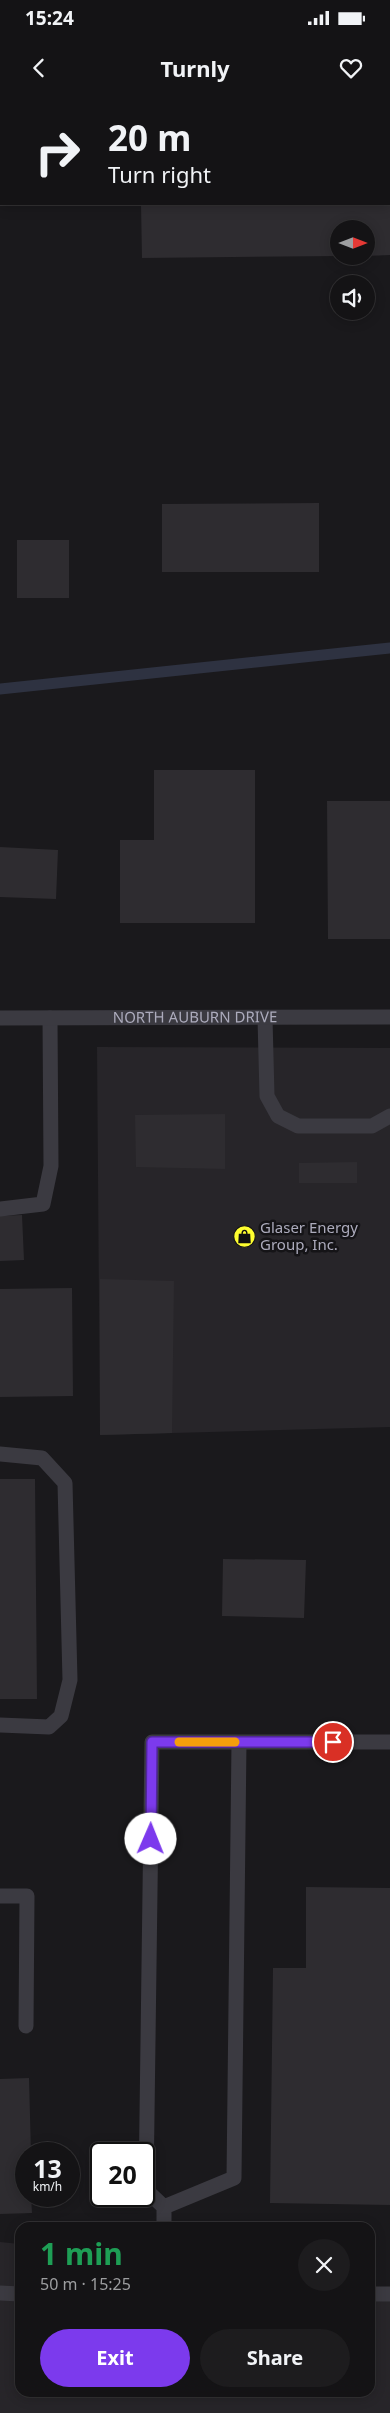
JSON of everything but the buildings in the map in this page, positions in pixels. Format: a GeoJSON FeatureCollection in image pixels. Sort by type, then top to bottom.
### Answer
{"type":"FeatureCollection","features":[{"type":"Feature","properties":{"kind":"street","name":"NORTH AUBURN DRIVE"},"geometry":{"type":"LineString","coordinates":[[0,1018],[390,1017]]}},
{"type":"Feature","properties":{"kind":"street"},"geometry":{"type":"LineString","coordinates":[[0,1209],[43,1204],[51,1166],[50,1018]]}},
{"type":"Feature","properties":{"kind":"street"},"geometry":{"type":"LineString","coordinates":[[265,1018],[266,1096],[278,1116],[298,1126],[372,1126],[390,1116]]}},
{"type":"Feature","properties":{"kind":"street"},"geometry":{"type":"LineString","coordinates":[[0,1454],[42,1458],[65,1483],[70,1680],[61,1716],[49,1727],[0,1725]]}},
{"type":"Feature","properties":{"kind":"street"},"geometry":{"type":"LineString","coordinates":[[164,2222],[164,2207],[146,2190],[152,1742],[390,1742]]}},
{"type":"Feature","properties":{"kind":"street"},"geometry":{"type":"LineString","coordinates":[[164,2207],[234,2178],[239,1742]]}},
{"type":"Feature","properties":{"kind":"street"},"geometry":{"type":"LineString","coordinates":[[0,1896],[27,1896],[26,2026]]}},
{"type":"Feature","properties":{"kind":"street"},"geometry":{"type":"LineString","coordinates":[[0,2294],[15,2294]]}},
{"type":"Feature","properties":{"kind":"street"},"geometry":{"type":"LineString","coordinates":[[375,2294],[390,2294]]}},
{"type":"Feature","properties":{"kind":"shaded area","name":"Glaser Energy Group, Inc."},"geometry":{"type":"Polygon","coordinates":[[[97,1047],[390,1048],[390,1427],[100,1435],[97,1047]]]}},
{"type":"Feature","properties":{"kind":"shaded area"},"geometry":{"type":"Polygon","coordinates":[[[0,2242],[15,2244],[15,2397],[375,2397],[375,2293],[390,2295],[390,2413],[0,2413],[0,2242]]]}},
{"type":"Feature","properties":{"kind":"waterway"},"geometry":{"type":"LineString","coordinates":[[0,689],[390,648]]}},
{"type":"Feature","properties":{"kind":"slow traffic"},"geometry":{"type":"LineString","coordinates":[[179,1742],[235,1742]]}},
{"type":"Feature","properties":{"kind":"place","name":"Glaser Energy Group, Inc."},"geometry":{"type":"Point","coordinates":[244,1237]}},
{"type":"Feature","properties":{"kind":"route"},"geometry":{"type":"LineString","coordinates":[[151,1839],[152,1742],[333,1742]]}}]}
